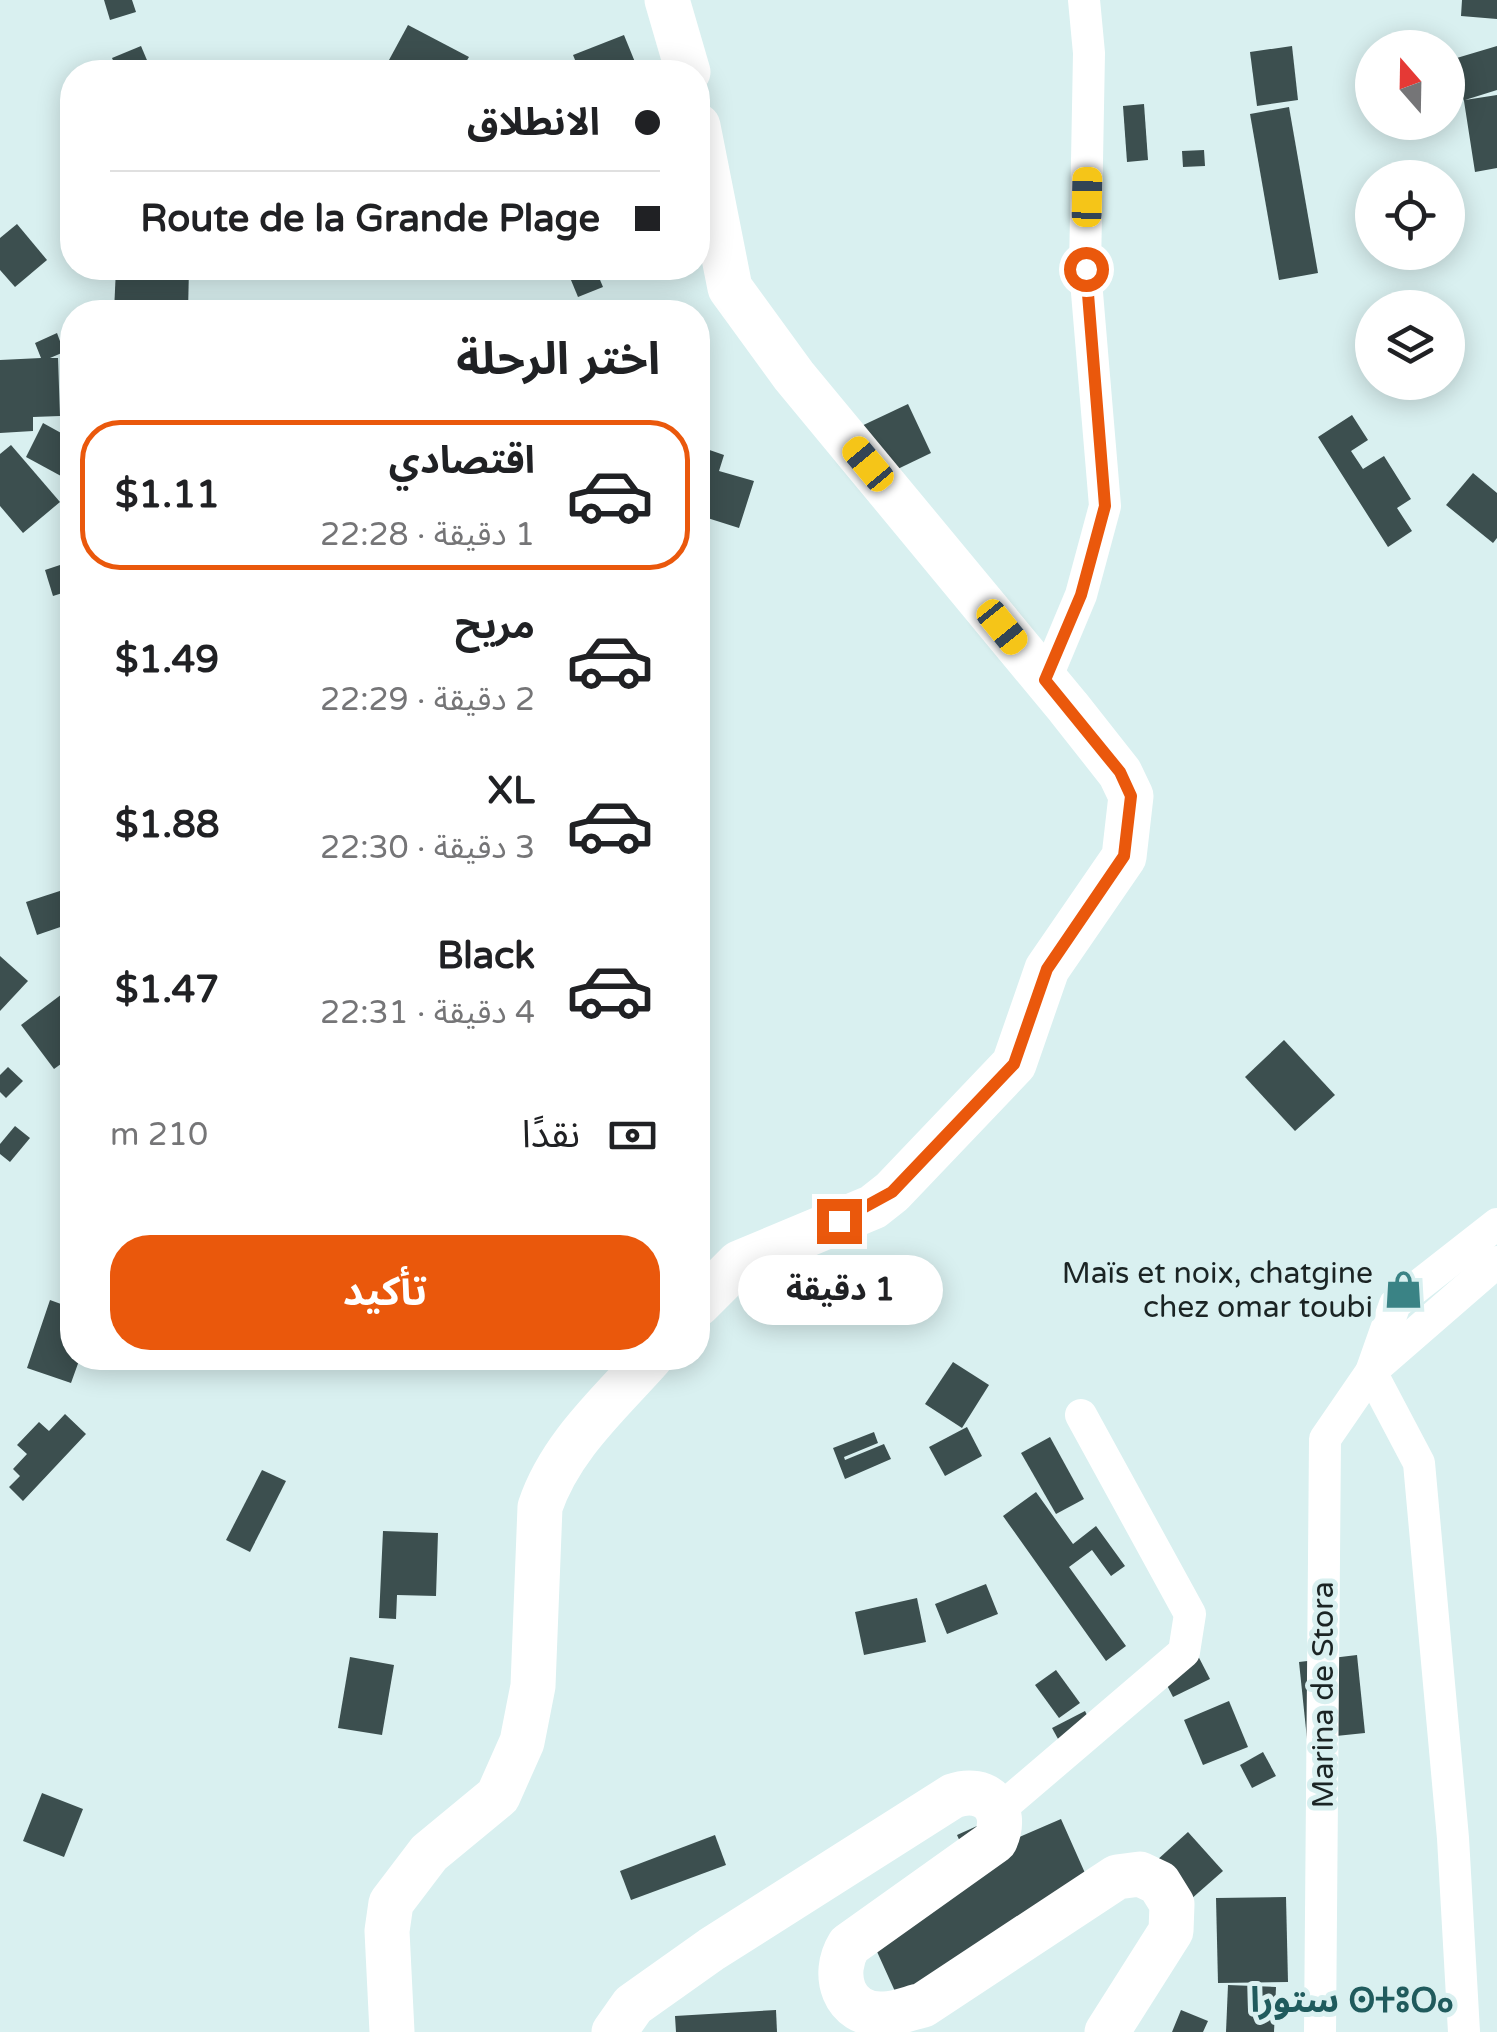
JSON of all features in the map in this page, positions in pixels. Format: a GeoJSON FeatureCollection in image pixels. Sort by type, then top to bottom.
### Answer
{"type":"FeatureCollection","features":[{"type":"Feature","properties":{"kind":"main road"},"geometry":{"type":"LineString","coordinates":[[667,0],[684,60]]}},
{"type":"Feature","properties":{"kind":"main road"},"geometry":{"type":"LineString","coordinates":[[710,187],[730,288],[794,376],[1120,772],[1131,796],[1130,831],[1124,856],[1047,969],[1014,1064],[892,1192],[872,1207],[740,1263],[710,1292]]}},
{"type":"Feature","properties":{"kind":"main road"},"geometry":{"type":"LineString","coordinates":[[392,2032],[387,1932],[391,1903],[429,1854],[498,1796],[522,1742],[533,1686],[540,1506],[549,1480],[563,1456],[639,1370]]}},
{"type":"Feature","properties":{"kind":"main road"},"geometry":{"type":"LineString","coordinates":[[614,2032],[633,2005],[712,1949],[953,1796],[974,1791],[984,1794],[999,1810],[1000,1831],[987,1848],[848,1945],[838,1972],[846,2016],[886,2015],[923,2004],[1117,1878],[1140,1874],[1159,1883],[1172,1904],[1171,1931],[1107,2032]]}},
{"type":"Feature","properties":{"kind":"street"},"geometry":{"type":"LineString","coordinates":[[1045,680],[1081,595],[1105,506],[1086,269],[1089,52],[1084,0]]}},
{"type":"Feature","properties":{"kind":"street","name":"Marina de Stora"},"geometry":{"type":"LineString","coordinates":[[1371,1372],[1395,1304],[1497,1224]]}},
{"type":"Feature","properties":{"kind":"street","name":"Marina de Stora"},"geometry":{"type":"LineString","coordinates":[[1320,2032],[1325,1439],[1371,1372],[1497,1262]]}},
{"type":"Feature","properties":{"kind":"street"},"geometry":{"type":"LineString","coordinates":[[1371,1372],[1420,1463],[1454,1838],[1464,2032]]}},
{"type":"Feature","properties":{"kind":"street"},"geometry":{"type":"LineString","coordinates":[[999,1810],[1184,1652],[1190,1614],[1081,1415]]}},
{"type":"Feature","properties":{"kind":"building"},"geometry":{"type":"Polygon","coordinates":[[[104,0],[132,0],[136,12],[110,20],[104,0]]]}},
{"type":"Feature","properties":{"kind":"building"},"geometry":{"type":"Polygon","coordinates":[[[1462,0],[1497,0],[1497,19],[1461,16],[1462,0]]]}},
{"type":"Feature","properties":{"kind":"building"},"geometry":{"type":"Polygon","coordinates":[[[408,25],[469,57],[467,60],[389,60],[408,25]]]}},
{"type":"Feature","properties":{"kind":"building"},"geometry":{"type":"Polygon","coordinates":[[[624,35],[634,60],[575,60],[573,55],[624,35]]]}},
{"type":"Feature","properties":{"kind":"building"},"geometry":{"type":"Polygon","coordinates":[[[141,46],[147,60],[113,60],[141,46]]]}},
{"type":"Feature","properties":{"kind":"building"},"geometry":{"type":"Polygon","coordinates":[[[1292,46],[1298,100],[1257,106],[1250,52],[1292,46]]]}},
{"type":"Feature","properties":{"kind":"building"},"geometry":{"type":"Polygon","coordinates":[[[1497,46],[1497,90],[1465,100],[1465,56],[1497,46]]]}},
{"type":"Feature","properties":{"kind":"building"},"geometry":{"type":"Polygon","coordinates":[[[1497,95],[1497,168],[1475,172],[1465,100],[1497,95]]]}},
{"type":"Feature","properties":{"kind":"building"},"geometry":{"type":"Polygon","coordinates":[[[1144,104],[1148,160],[1127,162],[1123,106],[1144,104]]]}},
{"type":"Feature","properties":{"kind":"building"},"geometry":{"type":"Polygon","coordinates":[[[1289,107],[1318,273],[1279,280],[1250,114],[1289,107]]]}},
{"type":"Feature","properties":{"kind":"building"},"geometry":{"type":"Polygon","coordinates":[[[1204,150],[1205,166],[1183,167],[1182,151],[1204,150]]]}},
{"type":"Feature","properties":{"kind":"building"},"geometry":{"type":"Polygon","coordinates":[[[17,224],[47,260],[15,287],[0,270],[0,238],[17,224]]]}},
{"type":"Feature","properties":{"kind":"building"},"geometry":{"type":"Polygon","coordinates":[[[115,280],[189,280],[188,300],[115,300],[115,280]]]}},
{"type":"Feature","properties":{"kind":"building"},"geometry":{"type":"Polygon","coordinates":[[[571,280],[600,280],[603,287],[578,297],[571,280]]]}},
{"type":"Feature","properties":{"kind":"building"},"geometry":{"type":"Polygon","coordinates":[[[57,333],[60,341],[60,354],[50,358],[58,358],[60,416],[33,417],[33,431],[0,433],[0,360],[41,358],[35,343],[57,333]]]}},
{"type":"Feature","properties":{"kind":"building"},"geometry":{"type":"Polygon","coordinates":[[[908,404],[931,453],[879,478],[855,429],[908,404]]]}},
{"type":"Feature","properties":{"kind":"building"},"geometry":{"type":"Polygon","coordinates":[[[1352,415],[1368,440],[1351,451],[1363,469],[1384,456],[1411,499],[1397,508],[1412,531],[1388,547],[1318,437],[1352,415]]]}},
{"type":"Feature","properties":{"kind":"building"},"geometry":{"type":"Polygon","coordinates":[[[43,423],[60,432],[60,475],[26,457],[43,423]]]}},
{"type":"Feature","properties":{"kind":"building"},"geometry":{"type":"Polygon","coordinates":[[[11,445],[60,502],[23,533],[0,506],[0,454],[11,445]]]}},
{"type":"Feature","properties":{"kind":"building"},"geometry":{"type":"Polygon","coordinates":[[[710,450],[724,455],[719,471],[754,481],[739,528],[710,519],[710,450]]]}},
{"type":"Feature","properties":{"kind":"building"},"geometry":{"type":"Polygon","coordinates":[[[1473,473],[1497,493],[1497,538],[1493,543],[1446,505],[1473,473]]]}},
{"type":"Feature","properties":{"kind":"building"},"geometry":{"type":"Polygon","coordinates":[[[60,565],[60,594],[53,596],[45,570],[60,565]]]}},
{"type":"Feature","properties":{"kind":"building"},"geometry":{"type":"Polygon","coordinates":[[[60,891],[60,927],[37,935],[26,902],[60,891]]]}},
{"type":"Feature","properties":{"kind":"building"},"geometry":{"type":"Polygon","coordinates":[[[0,956],[28,981],[0,1011],[0,956]]]}},
{"type":"Feature","properties":{"kind":"building"},"geometry":{"type":"Polygon","coordinates":[[[60,996],[60,1065],[54,1069],[21,1025],[60,996]]]}},
{"type":"Feature","properties":{"kind":"building"},"geometry":{"type":"Polygon","coordinates":[[[1284,1040],[1335,1095],[1295,1131],[1245,1077],[1284,1040]]]}},
{"type":"Feature","properties":{"kind":"building"},"geometry":{"type":"Polygon","coordinates":[[[8,1067],[23,1081],[6,1098],[0,1092],[0,1075],[8,1067]]]}},
{"type":"Feature","properties":{"kind":"building"},"geometry":{"type":"Polygon","coordinates":[[[15,1126],[30,1138],[10,1162],[0,1154],[0,1144],[15,1126]]]}},
{"type":"Feature","properties":{"kind":"building"},"geometry":{"type":"Polygon","coordinates":[[[50,1300],[60,1304],[60,1370],[76,1370],[71,1383],[27,1368],[50,1300]]]}},
{"type":"Feature","properties":{"kind":"building"},"geometry":{"type":"Polygon","coordinates":[[[953,1362],[989,1385],[962,1428],[925,1404],[953,1362]]]}},
{"type":"Feature","properties":{"kind":"building"},"geometry":{"type":"Polygon","coordinates":[[[65,1414],[86,1434],[23,1501],[9,1487],[20,1476],[13,1469],[27,1454],[17,1445],[39,1422],[49,1431],[65,1414]]]}},
{"type":"Feature","properties":{"kind":"building"},"geometry":{"type":"Polygon","coordinates":[[[967,1427],[982,1456],[945,1476],[929,1447],[967,1427]]]}},
{"type":"Feature","properties":{"kind":"building"},"geometry":{"type":"Polygon","coordinates":[[[874,1432],[878,1443],[844,1457],[845,1460],[884,1444],[891,1459],[845,1479],[833,1448],[874,1432]]]}},
{"type":"Feature","properties":{"kind":"building"},"geometry":{"type":"Polygon","coordinates":[[[1050,1437],[1084,1499],[1056,1514],[1021,1453],[1050,1437]]]}},
{"type":"Feature","properties":{"kind":"building"},"geometry":{"type":"Polygon","coordinates":[[[262,1470],[286,1481],[250,1552],[226,1540],[262,1470]]]}},
{"type":"Feature","properties":{"kind":"building"},"geometry":{"type":"Polygon","coordinates":[[[1036,1492],[1073,1544],[1096,1526],[1125,1566],[1111,1576],[1092,1550],[1069,1567],[1126,1646],[1106,1661],[1003,1516],[1036,1492]]]}},
{"type":"Feature","properties":{"kind":"building"},"geometry":{"type":"Polygon","coordinates":[[[383,1531],[438,1533],[436,1596],[397,1595],[396,1619],[379,1618],[383,1531]]]}},
{"type":"Feature","properties":{"kind":"building"},"geometry":{"type":"Polygon","coordinates":[[[986,1584],[998,1614],[947,1634],[935,1604],[986,1584]]]}},
{"type":"Feature","properties":{"kind":"building"},"geometry":{"type":"Polygon","coordinates":[[[917,1598],[926,1642],[864,1655],[855,1612],[917,1598]]]}},
{"type":"Feature","properties":{"kind":"building"},"geometry":{"type":"Polygon","coordinates":[[[1195,1650],[1210,1679],[1173,1697],[1158,1668],[1195,1650]]]}},
{"type":"Feature","properties":{"kind":"building"},"geometry":{"type":"Polygon","coordinates":[[[1357,1655],[1365,1733],[1307,1739],[1299,1662],[1357,1655]]]}},
{"type":"Feature","properties":{"kind":"building"},"geometry":{"type":"Polygon","coordinates":[[[350,1657],[394,1665],[382,1735],[338,1728],[350,1657]]]}},
{"type":"Feature","properties":{"kind":"building"},"geometry":{"type":"Polygon","coordinates":[[[1056,1670],[1080,1703],[1059,1718],[1035,1685],[1056,1670]]]}},
{"type":"Feature","properties":{"kind":"building"},"geometry":{"type":"Polygon","coordinates":[[[1229,1701],[1248,1747],[1203,1765],[1184,1720],[1229,1701]]]}},
{"type":"Feature","properties":{"kind":"building"},"geometry":{"type":"Polygon","coordinates":[[[1085,1711],[1095,1731],[1063,1748],[1052,1728],[1085,1711]]]}},
{"type":"Feature","properties":{"kind":"building"},"geometry":{"type":"Polygon","coordinates":[[[1263,1752],[1276,1776],[1252,1788],[1240,1765],[1263,1752]]]}},
{"type":"Feature","properties":{"kind":"building"},"geometry":{"type":"Polygon","coordinates":[[[42,1793],[83,1809],[64,1857],[23,1841],[42,1793]]]}},
{"type":"Feature","properties":{"kind":"building"},"geometry":{"type":"Polygon","coordinates":[[[1006,1813],[1017,1838],[1061,1819],[1101,1909],[898,1998],[864,1923],[975,1875],[957,1835],[1006,1813]]]}},
{"type":"Feature","properties":{"kind":"building"},"geometry":{"type":"Polygon","coordinates":[[[1188,1832],[1223,1871],[1190,1900],[1156,1861],[1188,1832]]]}},
{"type":"Feature","properties":{"kind":"building"},"geometry":{"type":"Polygon","coordinates":[[[715,1835],[726,1865],[631,1900],[620,1871],[715,1835]]]}},
{"type":"Feature","properties":{"kind":"building"},"geometry":{"type":"Polygon","coordinates":[[[1286,1897],[1288,1982],[1218,1983],[1216,1898],[1286,1897]]]}},
{"type":"Feature","properties":{"kind":"building"},"geometry":{"type":"Polygon","coordinates":[[[1228,1985],[1276,1987],[1274,2032],[1226,2032],[1228,1985]]]}},
{"type":"Feature","properties":{"kind":"building"},"geometry":{"type":"Polygon","coordinates":[[[776,2010],[777,2032],[676,2032],[675,2016],[776,2010]]]}},
{"type":"Feature","properties":{"kind":"building"},"geometry":{"type":"Polygon","coordinates":[[[1181,2010],[1208,2021],[1203,2032],[1172,2032],[1181,2010]]]}},
{"type":"Feature","properties":{"kind":"place","name":"Maïs et noix, chatgine chez omar toubi"},"geometry":{"type":"Point","coordinates":[1403,1290]}},
{"type":"Feature","properties":{"kind":"district","name":"ستورا ⵙⵜⵓⵔⴰ"},"geometry":{"type":"Point","coordinates":[1352,2000]}},
{"type":"Feature","properties":{"kind":"route"},"geometry":{"type":"LineString","coordinates":[[839,1221],[872,1207],[892,1192],[1014,1064],[1047,969],[1124,856],[1130,831],[1131,796],[1120,772],[1045,680],[1081,595],[1105,506],[1086,269]]}}]}
